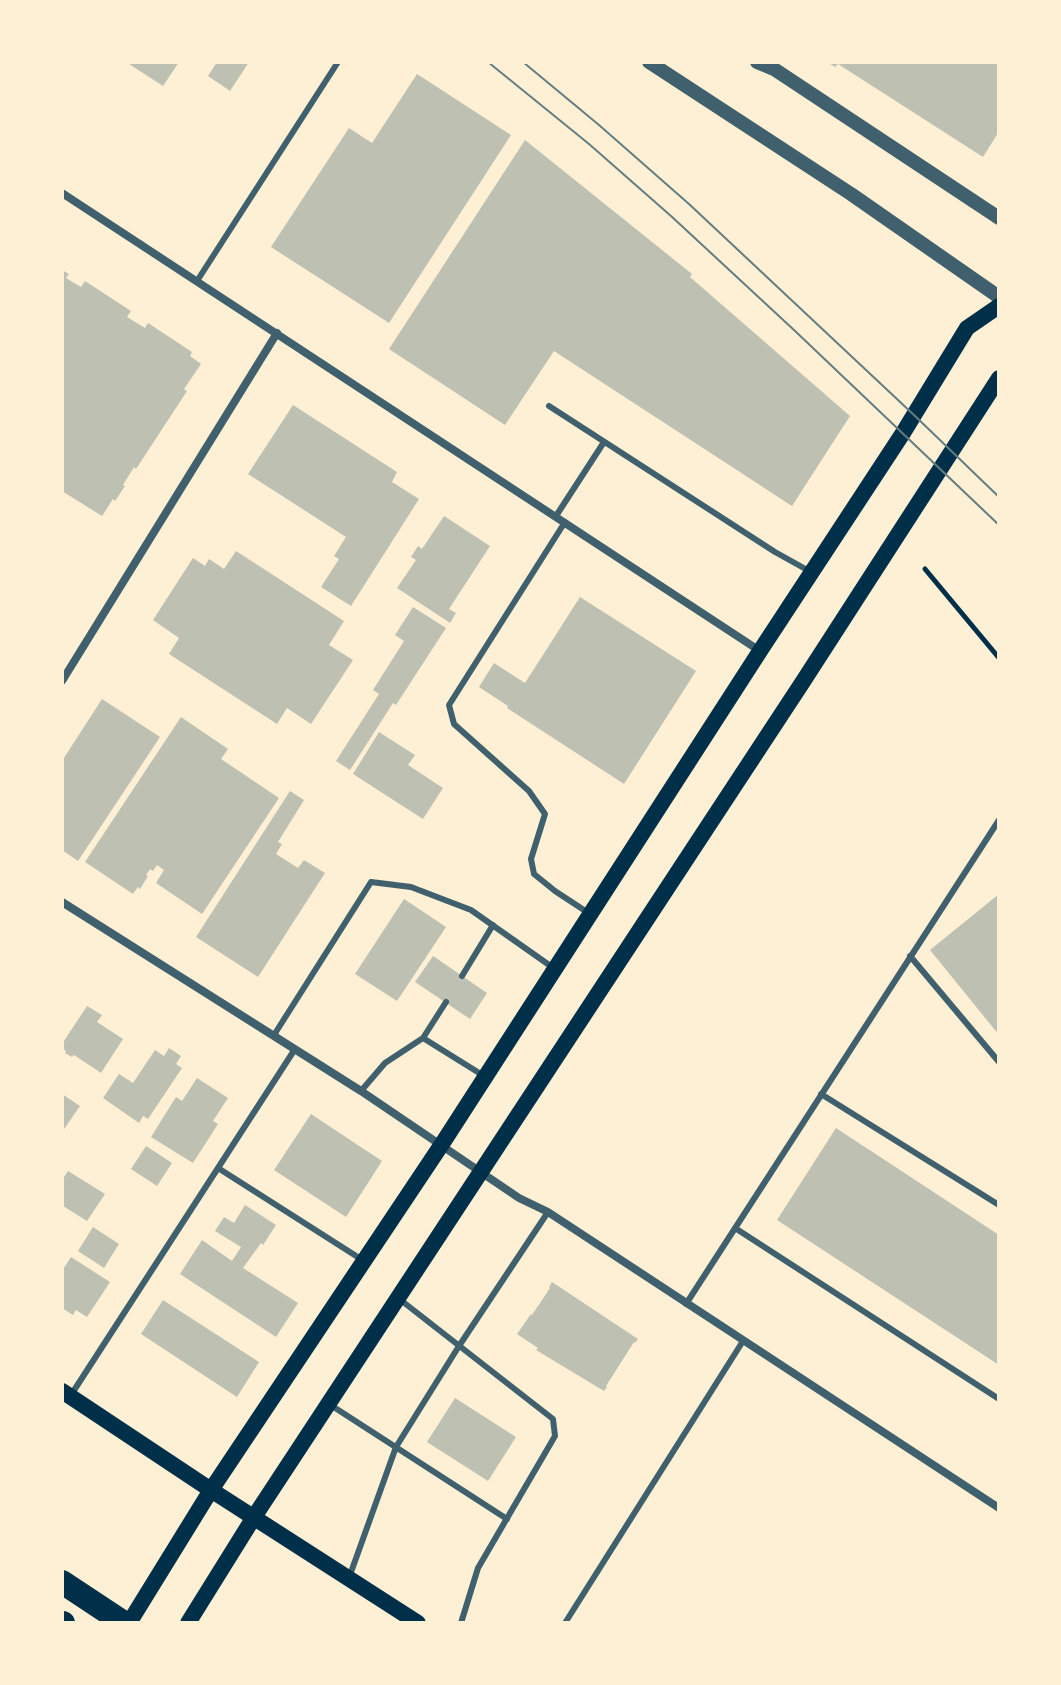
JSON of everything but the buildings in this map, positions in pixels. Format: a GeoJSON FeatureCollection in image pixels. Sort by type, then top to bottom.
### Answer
{"type":"FeatureCollection","features":[{"type":"Feature","properties":{"kind":"highway"},"geometry":{"type":"LineString","coordinates":[[62,1582],[120,1619]]}},
{"type":"Feature","properties":{"kind":"main road"},"geometry":{"type":"LineString","coordinates":[[120,1619],[211,1490],[442,1144],[903,433],[967,328],[999,306]]}},
{"type":"Feature","properties":{"kind":"main road"},"geometry":{"type":"LineString","coordinates":[[188,1623],[254,1517],[787,707],[999,378]]}},
{"type":"Feature","properties":{"kind":"main road"},"geometry":{"type":"LineString","coordinates":[[66,1394],[418,1623]]}},
{"type":"Feature","properties":{"kind":"street"},"geometry":{"type":"LineString","coordinates":[[649,62],[851,194],[999,297]]}},
{"type":"Feature","properties":{"kind":"street"},"geometry":{"type":"LineString","coordinates":[[757,62],[774,69],[999,218]]}},
{"type":"Feature","properties":{"kind":"street"},"geometry":{"type":"LineString","coordinates":[[62,193],[760,651]]}},
{"type":"Feature","properties":{"kind":"street"},"geometry":{"type":"LineString","coordinates":[[62,681],[277,333]]}},
{"type":"Feature","properties":{"kind":"street"},"geometry":{"type":"LineString","coordinates":[[62,902],[361,1091],[519,1198],[548,1212],[999,1508]]}},
{"type":"Feature","properties":{"kind":"lane"},"geometry":{"type":"LineString","coordinates":[[197,281],[338,62]]}},
{"type":"Feature","properties":{"kind":"lane"},"geometry":{"type":"LineString","coordinates":[[549,406],[811,572]]}},
{"type":"Feature","properties":{"kind":"lane"},"geometry":{"type":"LineString","coordinates":[[556,516],[604,442]]}},
{"type":"Feature","properties":{"kind":"lane"},"geometry":{"type":"LineString","coordinates":[[565,522],[449,705],[454,724],[529,791],[545,814],[531,859],[534,874],[590,914]]}},
{"type":"Feature","properties":{"kind":"lane"},"geometry":{"type":"LineString","coordinates":[[686,1304],[999,820]]}},
{"type":"Feature","properties":{"kind":"lane"},"geometry":{"type":"LineString","coordinates":[[274,1035],[371,882],[411,887],[471,910],[555,969]]}},
{"type":"Feature","properties":{"kind":"lane"},"geometry":{"type":"LineString","coordinates":[[462,976],[493,925]]}},
{"type":"Feature","properties":{"kind":"lane"},"geometry":{"type":"LineString","coordinates":[[910,956],[999,1062]]}},
{"type":"Feature","properties":{"kind":"lane"},"geometry":{"type":"LineString","coordinates":[[361,1091],[385,1063],[423,1038],[446,1002]]}},
{"type":"Feature","properties":{"kind":"lane"},"geometry":{"type":"LineString","coordinates":[[423,1038],[485,1077]]}},
{"type":"Feature","properties":{"kind":"lane"},"geometry":{"type":"LineString","coordinates":[[66,1394],[295,1049]]}},
{"type":"Feature","properties":{"kind":"lane"},"geometry":{"type":"LineString","coordinates":[[821,1094],[999,1205]]}},
{"type":"Feature","properties":{"kind":"lane"},"geometry":{"type":"LineString","coordinates":[[218,1168],[364,1261]]}},
{"type":"Feature","properties":{"kind":"lane"},"geometry":{"type":"LineString","coordinates":[[348,1578],[396,1447],[548,1212]]}},
{"type":"Feature","properties":{"kind":"lane"},"geometry":{"type":"LineString","coordinates":[[735,1228],[999,1399]]}},
{"type":"Feature","properties":{"kind":"lane"},"geometry":{"type":"LineString","coordinates":[[398,1298],[553,1419],[555,1436],[478,1568],[461,1623]]}},
{"type":"Feature","properties":{"kind":"lane"},"geometry":{"type":"LineString","coordinates":[[565,1623],[743,1341]]}},
{"type":"Feature","properties":{"kind":"lane"},"geometry":{"type":"LineString","coordinates":[[328,1404],[507,1519]]}},
{"type":"Feature","properties":{"kind":"path"},"geometry":{"type":"LineString","coordinates":[[925,569],[999,658]]}},
{"type":"Feature","properties":{"kind":"tram line"},"geometry":{"type":"LineString","coordinates":[[488,62],[671,216],[999,525]]}},
{"type":"Feature","properties":{"kind":"tram line"},"geometry":{"type":"LineString","coordinates":[[523,62],[689,204],[999,497]]}}]}
